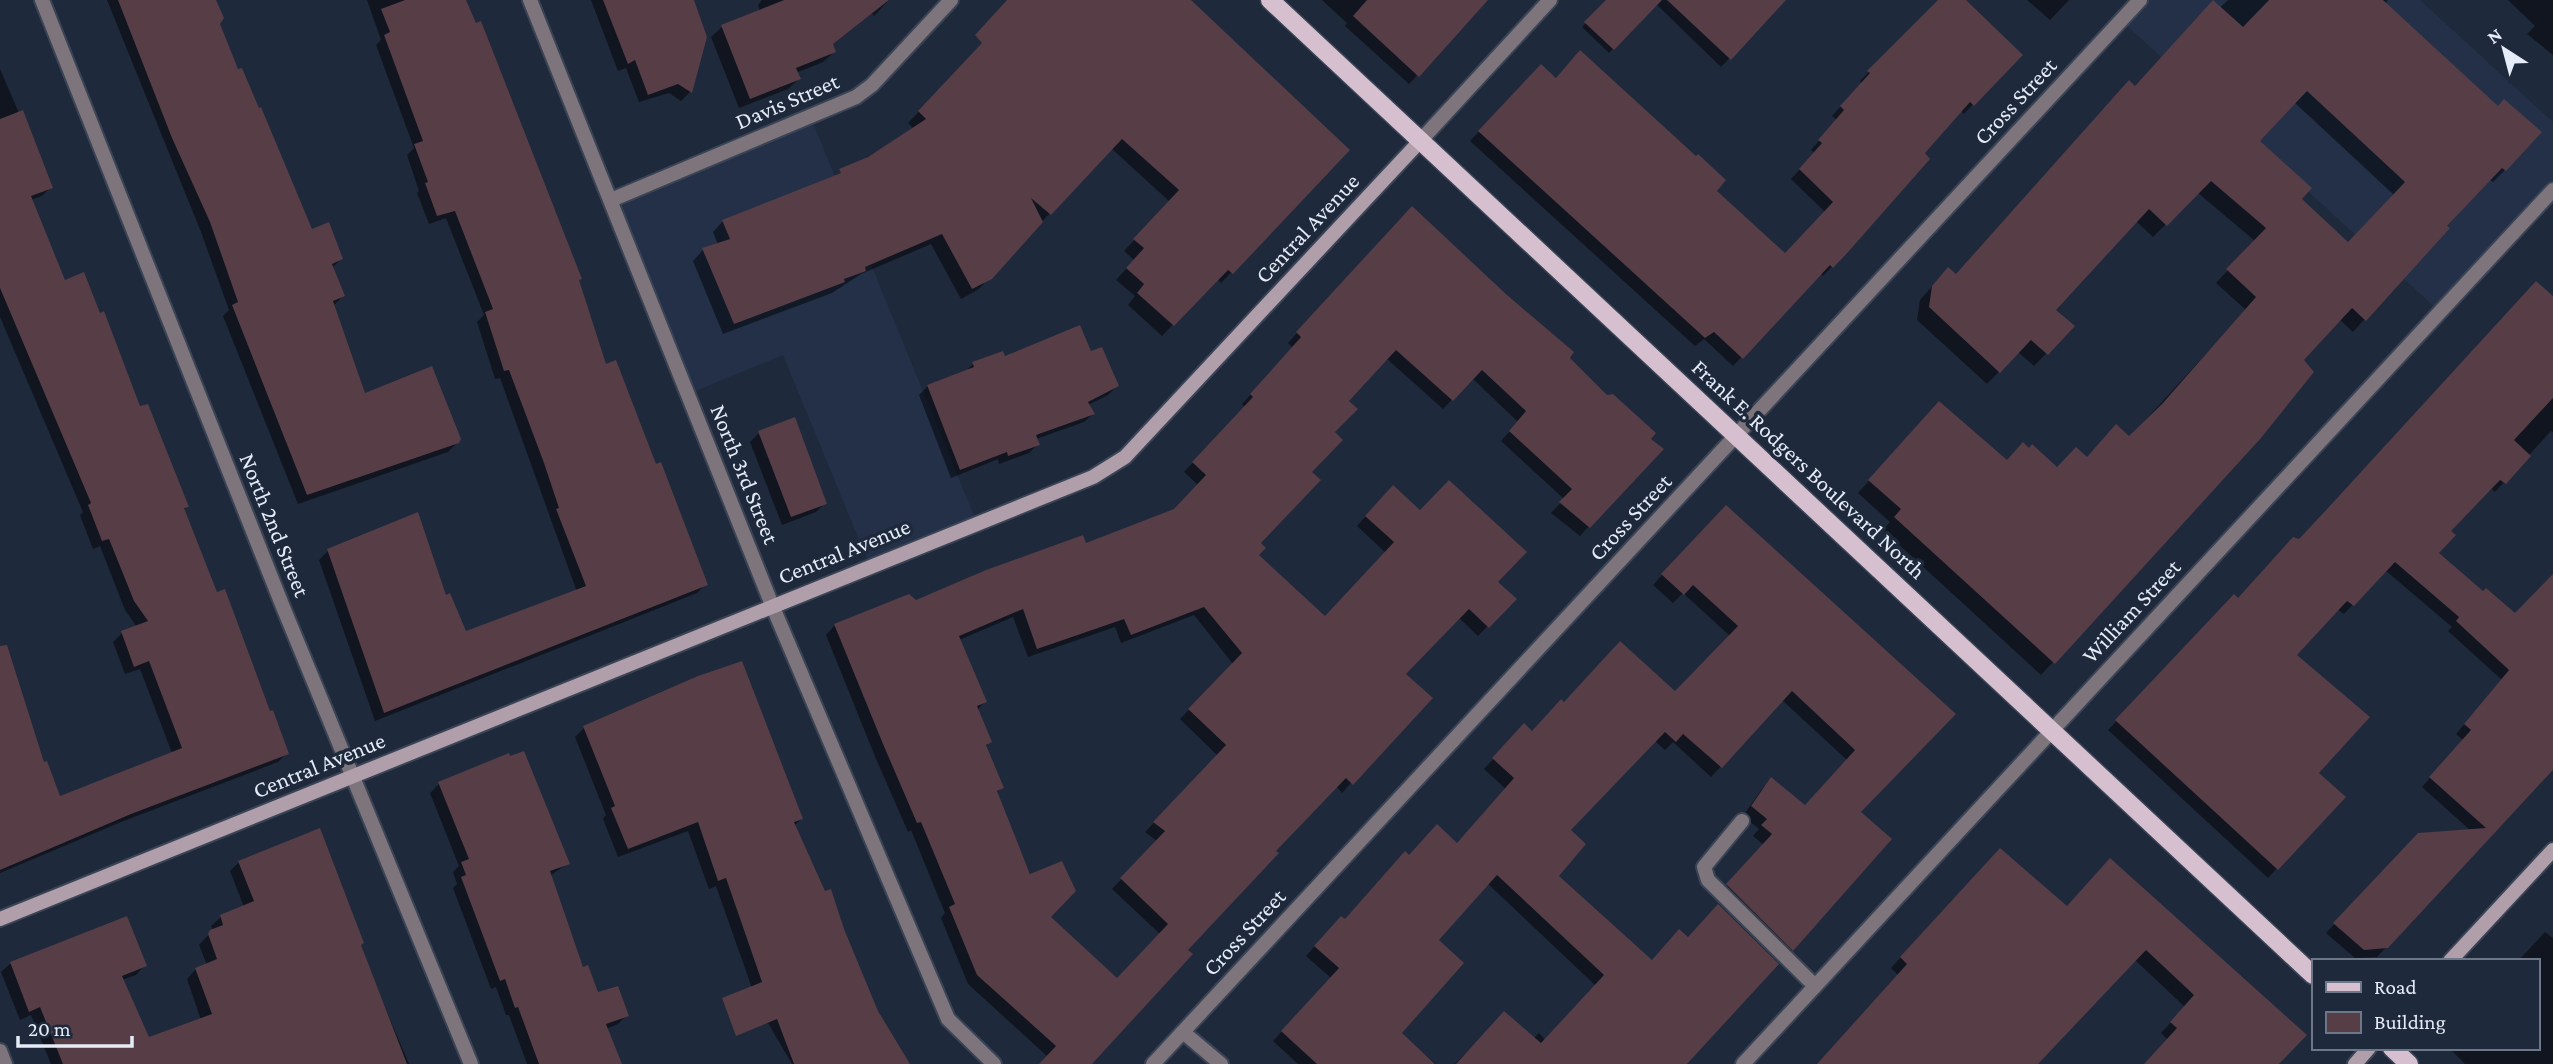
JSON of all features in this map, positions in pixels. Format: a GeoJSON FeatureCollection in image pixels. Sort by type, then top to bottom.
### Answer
{"type":"FeatureCollection","features":[{"type":"Feature","properties":{"kind":"main road","name":"Frank E. Rodgers Boulevard North"},"geometry":{"type":"LineString","coordinates":[[1270,0],[1422,139],[2312,974]]}},
{"type":"Feature","properties":{"kind":"main road","name":"Central Avenue"},"geometry":{"type":"LineString","coordinates":[[0,919],[1093,477],[1125,457],[1422,139]]}},
{"type":"Feature","properties":{"kind":"main road"},"geometry":{"type":"LineString","coordinates":[[2452,959],[2553,850]]}},
{"type":"Feature","properties":{"kind":"main road"},"geometry":{"type":"LineString","coordinates":[[2355,1064],[2367,1050]]}},
{"type":"Feature","properties":{"kind":"main road"},"geometry":{"type":"LineString","coordinates":[[2394,1050],[2409,1064]]}},
{"type":"Feature","properties":{"kind":"street","name":"North 2nd Street"},"geometry":{"type":"LineString","coordinates":[[42,0],[278,594],[471,1064]]}},
{"type":"Feature","properties":{"kind":"street","name":"North 3rd Street"},"geometry":{"type":"LineString","coordinates":[[530,0],[772,605],[948,1019],[994,1064]]}},
{"type":"Feature","properties":{"kind":"street","name":"Davis Street"},"geometry":{"type":"LineString","coordinates":[[611,200],[856,97],[872,85],[951,0]]}},
{"type":"Feature","properties":{"kind":"street","name":"Central Avenue"},"geometry":{"type":"LineString","coordinates":[[1422,139],[1550,0]]}},
{"type":"Feature","properties":{"kind":"street","name":"Cross Street"},"geometry":{"type":"LineString","coordinates":[[1153,1064],[2140,0]]}},
{"type":"Feature","properties":{"kind":"street","name":"William Street"},"geometry":{"type":"LineString","coordinates":[[1743,1064],[2553,190]]}},
{"type":"Feature","properties":{"kind":"street"},"geometry":{"type":"LineString","coordinates":[[1742,821],[1704,867],[1708,880],[1815,986]]}},
{"type":"Feature","properties":{"kind":"street"},"geometry":{"type":"LineString","coordinates":[[1183,1032],[1221,1064]]}},
{"type":"Feature","properties":{"kind":"street"},"geometry":{"type":"LineString","coordinates":[[0,1051],[5,1064]]}},
{"type":"Feature","properties":{"kind":"shaded area"},"geometry":{"type":"Polygon","coordinates":[[[2148,0],[2420,0],[2553,122],[2553,190],[2440,312],[2126,25],[2148,0]]]}},
{"type":"Feature","properties":{"kind":"shaded area"},"geometry":{"type":"Polygon","coordinates":[[[813,123],[975,518],[867,559],[783,355],[693,392],[619,204],[813,123]]]}},
{"type":"Feature","properties":{"kind":"building"},"geometry":{"type":"Polygon","coordinates":[[[118,0],[216,0],[224,18],[220,24],[238,69],[242,68],[259,108],[261,107],[312,229],[329,222],[343,259],[332,264],[345,296],[333,301],[365,393],[432,366],[461,439],[459,443],[307,495],[232,305],[238,302],[210,222],[172,138],[118,0]]]}},
{"type":"Feature","properties":{"kind":"building"},"geometry":{"type":"Polygon","coordinates":[[[405,0],[466,0],[476,23],[481,21],[582,279],[579,280],[606,364],[616,360],[656,464],[661,462],[708,585],[384,713],[327,549],[418,512],[446,595],[450,593],[466,631],[586,586],[556,509],[559,508],[544,463],[509,370],[504,371],[485,312],[493,309],[455,211],[437,216],[425,183],[428,182],[414,144],[423,141],[384,35],[390,32],[381,9],[405,0]]]}},
{"type":"Feature","properties":{"kind":"building"},"geometry":{"type":"Polygon","coordinates":[[[603,0],[694,0],[707,37],[692,93],[678,84],[648,95],[635,60],[628,64],[603,0]]]}},
{"type":"Feature","properties":{"kind":"building"},"geometry":{"type":"Polygon","coordinates":[[[784,0],[889,0],[833,44],[836,52],[796,68],[801,79],[750,99],[721,25],[784,0]]]}},
{"type":"Feature","properties":{"kind":"building"},"geometry":{"type":"Polygon","coordinates":[[[1007,0],[1191,0],[1350,150],[1233,274],[1228,270],[1174,326],[1137,293],[1144,284],[1126,268],[1144,248],[1133,239],[1179,190],[1122,139],[1051,215],[1031,198],[1043,222],[992,279],[972,289],[942,234],[865,267],[866,271],[844,279],[845,282],[734,324],[702,248],[730,239],[722,220],[841,173],[839,169],[868,157],[926,119],[918,111],[982,43],[975,35],[1007,0]]]}},
{"type":"Feature","properties":{"kind":"building"},"geometry":{"type":"Polygon","coordinates":[[[1367,0],[1488,0],[1419,77],[1353,16],[1367,0]]]}},
{"type":"Feature","properties":{"kind":"building"},"geometry":{"type":"Polygon","coordinates":[[[1606,0],[1662,0],[1614,50],[1584,22],[1606,0]]]}},
{"type":"Feature","properties":{"kind":"building"},"geometry":{"type":"Polygon","coordinates":[[[1667,0],[1786,0],[1731,60],[1667,0]]]}},
{"type":"Feature","properties":{"kind":"building"},"geometry":{"type":"Polygon","coordinates":[[[1938,0],[1966,0],[2023,55],[1974,106],[1970,102],[1925,153],[1930,159],[1849,251],[1833,268],[1830,265],[1743,359],[1714,332],[1705,338],[1478,131],[1541,64],[1556,78],[1580,50],[1726,180],[1717,191],[1785,253],[1833,202],[1799,169],[1822,143],[1818,140],[1844,110],[1840,106],[1870,73],[1867,71],[1938,0]]]}},
{"type":"Feature","properties":{"kind":"building"},"geometry":{"type":"Polygon","coordinates":[[[2213,0],[2243,27],[2269,0],[2383,0],[2498,106],[2504,99],[2542,132],[2506,171],[2502,168],[2447,226],[2450,228],[2366,321],[2352,308],[2304,360],[2314,372],[2261,438],[2055,664],[1894,517],[1901,509],[1868,480],[1939,401],[2007,460],[2023,442],[2029,448],[2032,444],[2057,467],[2076,447],[2087,457],[2116,424],[2129,436],[2162,404],[2256,297],[2226,269],[2266,228],[2211,181],[2167,226],[2149,209],[2056,310],[2075,326],[2048,355],[2031,340],[2000,373],[1929,307],[1932,286],[1948,267],[1956,274],[2129,80],[2135,86],[2213,0]],[[2307,91],[2260,141],[2312,188],[2302,199],[2348,242],[2405,182],[2307,91]]]}},
{"type":"Feature","properties":{"kind":"building"},"geometry":{"type":"Polygon","coordinates":[[[23,110],[53,188],[31,196],[65,280],[84,272],[100,313],[104,311],[140,406],[148,404],[189,507],[184,508],[217,592],[225,589],[270,711],[273,710],[289,754],[131,814],[0,870],[0,646],[7,645],[44,762],[47,761],[60,796],[182,748],[149,661],[134,667],[121,631],[148,621],[134,601],[109,539],[102,541],[88,505],[91,503],[0,288],[0,119],[23,110]]]}},
{"type":"Feature","properties":{"kind":"building"},"geometry":{"type":"Polygon","coordinates":[[[1412,206],[1507,295],[1574,352],[1570,358],[1607,395],[1613,394],[1656,433],[1651,439],[1664,449],[1590,528],[1559,502],[1572,489],[1509,431],[1526,411],[1482,370],[1453,401],[1396,350],[1349,401],[1358,409],[1335,432],[1343,440],[1312,472],[1321,480],[1261,543],[1266,548],[1259,555],[1325,616],[1394,542],[1365,516],[1393,485],[1420,510],[1449,480],[1527,552],[1498,582],[1517,599],[1489,628],[1469,609],[1406,674],[1433,698],[1353,785],[1346,778],[1276,851],[1279,853],[1188,950],[1193,954],[1092,1064],[1039,1064],[1056,1046],[977,975],[949,907],[955,904],[921,822],[917,823],[834,624],[909,594],[916,600],[986,570],[1083,535],[1086,543],[1174,509],[1206,475],[1192,462],[1253,397],[1250,394],[1301,337],[1296,332],[1412,206]],[[1204,607],[1131,635],[1124,619],[1037,649],[1023,609],[959,636],[987,702],[977,706],[992,742],[986,745],[1004,788],[997,791],[1030,874],[1062,861],[1076,891],[1051,917],[1117,978],[1168,924],[1120,878],[1165,831],[1153,822],[1226,745],[1188,709],[1242,653],[1204,607]]]}},
{"type":"Feature","properties":{"kind":"building"},"geometry":{"type":"Polygon","coordinates":[[[2536,281],[2553,296],[2553,398],[2514,440],[2531,456],[2506,484],[2500,480],[2451,531],[2456,535],[2439,553],[2483,591],[2486,588],[2515,613],[2553,574],[2553,770],[2388,948],[2364,950],[2333,923],[2418,833],[2486,828],[2429,777],[2471,730],[2464,724],[2509,670],[2456,621],[2459,617],[2395,562],[2354,606],[2347,601],[2297,655],[2370,717],[2319,773],[2346,797],[2278,870],[2115,720],[2234,594],[2238,598],[2293,537],[2299,539],[2536,281]]]}},
{"type":"Feature","properties":{"kind":"building"},"geometry":{"type":"Polygon","coordinates":[[[1080,325],[1091,351],[1102,347],[1119,386],[1088,402],[1095,414],[1036,435],[1040,445],[1008,456],[1007,452],[960,470],[927,385],[974,367],[972,362],[1003,351],[1005,356],[1080,325]]]}},
{"type":"Feature","properties":{"kind":"building"},"geometry":{"type":"Polygon","coordinates":[[[795,417],[827,504],[791,517],[758,431],[795,417]]]}},
{"type":"Feature","properties":{"kind":"building"},"geometry":{"type":"Polygon","coordinates":[[[1726,505],[1956,714],[1861,812],[1892,839],[1793,951],[1726,884],[1772,834],[1761,825],[1767,819],[1751,806],[1771,777],[1805,805],[1855,750],[1792,691],[1722,768],[1683,734],[1676,742],[1665,732],[1571,830],[1586,844],[1559,876],[1652,960],[1679,929],[1688,937],[1718,904],[1779,964],[1687,1064],[1456,1064],[1504,1011],[1541,1043],[1604,975],[1497,875],[1439,940],[1464,963],[1402,1033],[1435,1064],[1317,1064],[1281,1031],[1339,968],[1314,946],[1341,916],[1345,919],[1405,851],[1409,855],[1437,824],[1457,843],[1514,778],[1492,758],[1524,723],[1532,731],[1561,699],[1564,702],[1620,641],[1675,691],[1738,626],[1693,585],[1684,595],[1661,574],[1726,505]]]}},
{"type":"Feature","properties":{"kind":"building"},"geometry":{"type":"Polygon","coordinates":[[[742,661],[803,819],[794,822],[825,891],[831,889],[844,929],[878,1011],[910,1064],[794,1064],[777,1019],[736,1036],[722,998],[762,982],[726,878],[718,881],[698,822],[628,849],[611,808],[615,806],[583,726],[698,676],[742,661]]]}},
{"type":"Feature","properties":{"kind":"building"},"geometry":{"type":"Polygon","coordinates":[[[524,751],[570,864],[550,871],[583,967],[588,965],[598,992],[618,986],[629,1016],[606,1024],[622,1064],[539,1064],[505,979],[500,981],[461,877],[466,875],[461,862],[469,859],[438,782],[509,753],[510,756],[524,751]]]}},
{"type":"Feature","properties":{"kind":"building"},"geometry":{"type":"Polygon","coordinates":[[[320,828],[407,1064],[63,1064],[40,1007],[29,1012],[10,962],[127,916],[147,966],[122,976],[149,1037],[212,1014],[195,968],[217,959],[208,934],[210,930],[223,925],[220,915],[254,901],[238,861],[320,828]]]}},
{"type":"Feature","properties":{"kind":"building"},"geometry":{"type":"Polygon","coordinates":[[[2000,848],[2067,906],[2110,858],[2307,1035],[2279,1064],[2144,1064],[2177,1028],[2170,1022],[2194,995],[2146,950],[2038,1064],[1817,1064],[1907,964],[1900,957],[2000,848]]]}}]}
